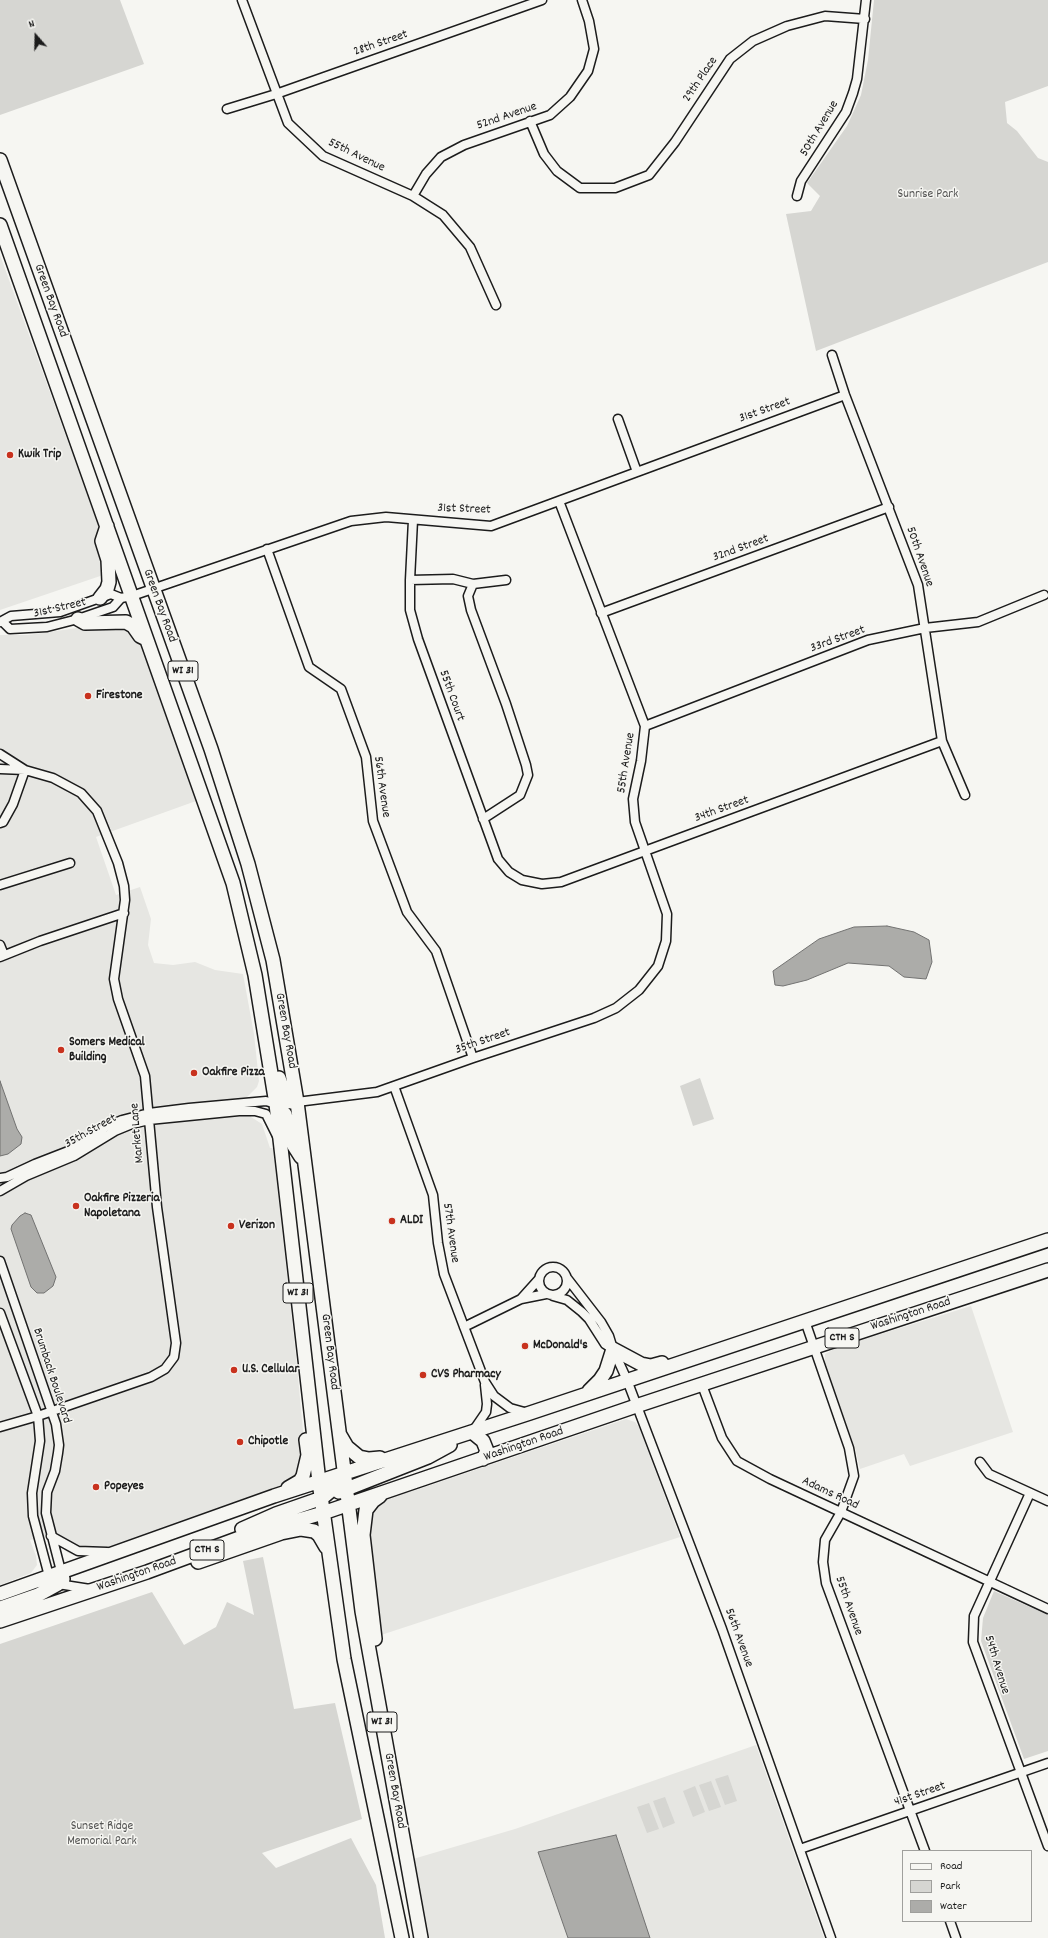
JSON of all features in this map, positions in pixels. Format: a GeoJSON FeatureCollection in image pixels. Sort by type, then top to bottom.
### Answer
{"type":"FeatureCollection","features":[{"type":"Feature","properties":{"kind":"main road","name":"Green Bay Road"},"geometry":{"type":"LineString","coordinates":[[0,160],[153,589],[212,749],[248,864],[273,960],[297,1102],[362,1611],[421,1938]]}},
{"type":"Feature","properties":{"kind":"main road","name":"Green Bay Road"},"geometry":{"type":"LineString","coordinates":[[0,225],[108,526],[127,597],[148,640],[233,883],[256,975],[276,1104],[279,1141],[319,1482],[344,1659],[402,1938]]}},
{"type":"Feature","properties":{"kind":"main road"},"geometry":{"type":"LineString","coordinates":[[100,598],[107,589],[109,582],[108,560],[102,541],[108,526]]}},
{"type":"Feature","properties":{"kind":"main road"},"geometry":{"type":"LineString","coordinates":[[78,619],[85,623],[126,622],[133,626],[140,636],[148,640]]}},
{"type":"Feature","properties":{"kind":"main road"},"geometry":{"type":"LineString","coordinates":[[270,1060],[278,1074],[286,1100],[289,1102],[297,1102]]}},
{"type":"Feature","properties":{"kind":"main road"},"geometry":{"type":"LineString","coordinates":[[276,1104],[285,1114],[294,1146],[304,1160]]}},
{"type":"Feature","properties":{"kind":"main road","name":"CTH S"},"geometry":{"type":"LineString","coordinates":[[61,1571],[274,1496],[530,1413],[1048,1240]]}},
{"type":"Feature","properties":{"kind":"main road","name":"Washington Road"},"geometry":{"type":"LineString","coordinates":[[0,1621],[161,1567],[250,1534],[323,1513],[636,1406],[1048,1270]]}},
{"type":"Feature","properties":{"kind":"main road"},"geometry":{"type":"LineString","coordinates":[[274,1496],[300,1481],[307,1464],[308,1455],[300,1383],[304,1349]]}},
{"type":"Feature","properties":{"kind":"main road"},"geometry":{"type":"LineString","coordinates":[[587,1393],[605,1373],[613,1349],[635,1363],[651,1366],[682,1357],[704,1355]]}},
{"type":"Feature","properties":{"kind":"main road"},"geometry":{"type":"LineString","coordinates":[[323,1513],[335,1495],[346,1488],[428,1457],[472,1432],[483,1441],[487,1451],[483,1459]]}},
{"type":"Feature","properties":{"kind":"main road"},"geometry":{"type":"LineString","coordinates":[[339,1433],[353,1453],[364,1459],[378,1458],[442,1442]]}},
{"type":"Feature","properties":{"kind":"main road"},"geometry":{"type":"LineString","coordinates":[[161,1567],[265,1519],[322,1498],[340,1483],[344,1473]]}},
{"type":"Feature","properties":{"kind":"main road"},"geometry":{"type":"LineString","coordinates":[[375,1685],[376,1646],[363,1535],[365,1514],[369,1505],[391,1490]]}},
{"type":"Feature","properties":{"kind":"main road"},"geometry":{"type":"LineString","coordinates":[[161,1567],[195,1564],[281,1533],[301,1529],[310,1529],[319,1535],[329,1552]]}},
{"type":"Feature","properties":{"kind":"main road"},"geometry":{"type":"LineString","coordinates":[[0,1594],[53,1580],[63,1579],[61,1571]]}},
{"type":"Feature","properties":{"kind":"main road"},"geometry":{"type":"LineString","coordinates":[[0,1608],[38,1594],[53,1580]]}},
{"type":"Feature","properties":{"kind":"street","name":"55th Avenue"},"geometry":{"type":"LineString","coordinates":[[242,0],[288,123],[323,156],[413,196],[443,215],[470,247],[496,305]]}},
{"type":"Feature","properties":{"kind":"street","name":"28th Street"},"geometry":{"type":"LineString","coordinates":[[227,109],[276,94],[542,0]]}},
{"type":"Feature","properties":{"kind":"street","name":"52nd Avenue"},"geometry":{"type":"LineString","coordinates":[[413,196],[426,174],[441,157],[464,145],[550,114],[570,97],[588,71],[594,49],[589,21],[582,0]]}},
{"type":"Feature","properties":{"kind":"street","name":"50th Avenue"},"geometry":{"type":"LineString","coordinates":[[797,196],[801,181],[846,112],[857,79],[866,0]]}},
{"type":"Feature","properties":{"kind":"street","name":"29th Place"},"geometry":{"type":"LineString","coordinates":[[530,121],[544,154],[557,171],[580,188],[615,188],[649,175],[675,142],[730,59],[752,41],[787,26],[825,16],[865,19]]}},
{"type":"Feature","properties":{"kind":"street","name":"50th Avenue"},"geometry":{"type":"LineString","coordinates":[[832,355],[845,395],[918,585],[942,741],[964,796]]}},
{"type":"Feature","properties":{"kind":"street","name":"31st Street"},"geometry":{"type":"LineString","coordinates":[[127,597],[111,594],[60,612],[11,616],[1,622],[10,629],[26,629],[47,627],[78,619],[113,607],[127,597],[351,521],[386,517],[490,526],[845,395]]}},
{"type":"Feature","properties":{"kind":"street"},"geometry":{"type":"LineString","coordinates":[[618,419],[637,472]]}},
{"type":"Feature","properties":{"kind":"street","name":"55th Avenue"},"geometry":{"type":"LineString","coordinates":[[559,500],[645,726],[641,761],[633,799],[635,822],[667,914],[666,941],[658,966]]}},
{"type":"Feature","properties":{"kind":"street","name":"32nd Street"},"geometry":{"type":"LineString","coordinates":[[602,613],[889,507]]}},
{"type":"Feature","properties":{"kind":"street","name":"55th Court"},"geometry":{"type":"LineString","coordinates":[[413,520],[410,610],[418,640],[498,859],[509,872]]}},
{"type":"Feature","properties":{"kind":"street","name":"56th Avenue"},"geometry":{"type":"LineString","coordinates":[[267,549],[309,668],[341,690],[366,757],[372,821],[407,912],[436,951],[473,1058]]}},
{"type":"Feature","properties":{"kind":"street"},"geometry":{"type":"LineString","coordinates":[[410,580],[454,579],[473,584],[506,580]]}},
{"type":"Feature","properties":{"kind":"street"},"geometry":{"type":"LineString","coordinates":[[473,584],[468,596],[471,610],[506,704],[528,775],[520,795],[483,819]]}},
{"type":"Feature","properties":{"kind":"street","name":"33rd Street"},"geometry":{"type":"LineString","coordinates":[[645,726],[868,640],[925,628],[978,622],[1044,594]]}},
{"type":"Feature","properties":{"kind":"street","name":"34th Street"},"geometry":{"type":"LineString","coordinates":[[509,872],[522,880],[542,884],[561,882],[942,741]]}},
{"type":"Feature","properties":{"kind":"street","name":"Market Lane"},"geometry":{"type":"LineString","coordinates":[[0,754],[25,770]]}},
{"type":"Feature","properties":{"kind":"street","name":"Market Lane"},"geometry":{"type":"LineString","coordinates":[[0,769],[25,770],[53,778],[81,793],[97,811],[108,836],[124,886],[124,913],[114,979],[118,999],[145,1076],[157,1207],[176,1343],[174,1357],[165,1369],[151,1377],[38,1416],[0,1427]]}},
{"type":"Feature","properties":{"kind":"street"},"geometry":{"type":"LineString","coordinates":[[0,823],[3,822],[13,804],[25,770]]}},
{"type":"Feature","properties":{"kind":"street"},"geometry":{"type":"LineString","coordinates":[[0,885],[70,863]]}},
{"type":"Feature","properties":{"kind":"street"},"geometry":{"type":"LineString","coordinates":[[0,945],[2,956],[40,941],[124,913]]}},
{"type":"Feature","properties":{"kind":"street","name":"35th Street"},"geometry":{"type":"LineString","coordinates":[[297,1102],[376,1092],[594,1018],[616,1008],[639,990],[658,966]]}},
{"type":"Feature","properties":{"kind":"street","name":"57th Avenue"},"geometry":{"type":"LineString","coordinates":[[394,1086],[433,1195],[440,1262],[484,1382],[487,1404],[486,1412],[472,1432]]}},
{"type":"Feature","properties":{"kind":"street","name":"35th Street"},"geometry":{"type":"LineString","coordinates":[[0,1178],[7,1178],[35,1164],[71,1150],[106,1127],[122,1120],[266,1101],[276,1104]]}},
{"type":"Feature","properties":{"kind":"street","name":"35th Street"},"geometry":{"type":"LineString","coordinates":[[0,1192],[7,1186],[26,1176],[74,1156],[116,1131],[149,1116],[255,1111],[266,1114],[279,1141]]}},
{"type":"Feature","properties":{"kind":"street","name":"Brumback Boulevard"},"geometry":{"type":"LineString","coordinates":[[0,1261],[56,1424],[59,1445],[55,1471],[47,1492],[46,1513],[61,1571]]}},
{"type":"Feature","properties":{"kind":"street"},"geometry":{"type":"LineString","coordinates":[[464,1327],[521,1299],[550,1295],[564,1290],[568,1282],[566,1274],[559,1268],[550,1267],[542,1271],[538,1279],[521,1299]]}},
{"type":"Feature","properties":{"kind":"street","name":"56th Avenue"},"geometry":{"type":"LineString","coordinates":[[567,1278],[601,1322],[609,1336],[613,1349],[627,1380],[722,1629],[831,1938]]}},
{"type":"Feature","properties":{"kind":"street"},"geometry":{"type":"LineString","coordinates":[[538,1279],[540,1288],[550,1295]]}},
{"type":"Feature","properties":{"kind":"street","name":"56th Avenue"},"geometry":{"type":"LineString","coordinates":[[550,1295],[567,1300],[582,1312],[589,1319],[605,1344],[613,1349]]}},
{"type":"Feature","properties":{"kind":"street","name":"Brumback Boulevard"},"geometry":{"type":"LineString","coordinates":[[0,1313],[38,1416],[40,1441],[32,1493],[33,1516],[53,1580]]}},
{"type":"Feature","properties":{"kind":"street","name":"55th Avenue"},"geometry":{"type":"LineString","coordinates":[[805,1321],[850,1448],[854,1476],[841,1512],[825,1540],[823,1562],[826,1583],[925,1850]]}},
{"type":"Feature","properties":{"kind":"street","name":"57th Avenue"},"geometry":{"type":"LineString","coordinates":[[484,1382],[494,1396],[510,1408],[530,1413]]}},
{"type":"Feature","properties":{"kind":"street","name":"Adams Road"},"geometry":{"type":"LineString","coordinates":[[702,1385],[722,1438],[737,1461],[770,1479],[1048,1609]]}},
{"type":"Feature","properties":{"kind":"street"},"geometry":{"type":"LineString","coordinates":[[980,1462],[990,1474],[1048,1501]]}},
{"type":"Feature","properties":{"kind":"street","name":"54th Avenue"},"geometry":{"type":"LineString","coordinates":[[1030,1493],[991,1582],[974,1616],[974,1642],[1048,1846]]}},
{"type":"Feature","properties":{"kind":"street"},"geometry":{"type":"LineString","coordinates":[[51,1536],[78,1551],[115,1552]]}},
{"type":"Feature","properties":{"kind":"street"},"geometry":{"type":"LineString","coordinates":[[53,1580],[93,1590]]}},
{"type":"Feature","properties":{"kind":"street","name":"41st Street"},"geometry":{"type":"LineString","coordinates":[[800,1848],[910,1812],[1048,1763]]}},
{"type":"Feature","properties":{"kind":"street"},"geometry":{"type":"LineString","coordinates":[[950,1922],[956,1938]]}},
{"type":"Feature","properties":{"kind":"shaded area"},"geometry":{"type":"Polygon","coordinates":[[[0,255],[115,571],[0,610],[0,255]]]}},
{"type":"Feature","properties":{"kind":"shaded area"},"geometry":{"type":"Polygon","coordinates":[[[84,627],[131,627],[146,653],[196,801],[96,837],[116,895],[140,887],[151,919],[148,945],[154,963],[173,965],[195,962],[215,970],[243,974],[254,1034],[259,1081],[257,1087],[247,1097],[251,1117],[262,1124],[270,1148],[273,1148],[296,1356],[304,1441],[304,1466],[290,1485],[89,1555],[81,1557],[68,1553],[62,1547],[56,1533],[30,1540],[36,1556],[37,1565],[31,1573],[0,1585],[0,635],[28,635],[84,627]]]}},
{"type":"Feature","properties":{"kind":"shaded area"},"geometry":{"type":"Polygon","coordinates":[[[971,1306],[1013,1432],[910,1466],[904,1454],[860,1469],[855,1448],[825,1365],[825,1354],[836,1348],[971,1306]]]}},
{"type":"Feature","properties":{"kind":"shaded area"},"geometry":{"type":"Polygon","coordinates":[[[626,1419],[635,1422],[639,1427],[680,1537],[378,1636],[366,1539],[373,1507],[378,1502],[393,1494],[410,1492],[626,1419]]]}},
{"type":"Feature","properties":{"kind":"shaded area"},"geometry":{"type":"Polygon","coordinates":[[[756,1745],[824,1938],[427,1938],[413,1859],[515,1829],[756,1745]]]}},
{"type":"Feature","properties":{"kind":"green space"},"geometry":{"type":"Polygon","coordinates":[[[0,0],[120,0],[144,64],[0,115],[0,0]]]}},
{"type":"Feature","properties":{"kind":"green space","name":"Sunrise Park"},"geometry":{"type":"Polygon","coordinates":[[[874,0],[1048,0],[1048,86],[1005,102],[1007,123],[1017,131],[1038,158],[1048,162],[1048,262],[816,351],[786,214],[811,211],[820,196],[807,183],[847,126],[861,95],[868,60],[874,0]]]}},
{"type":"Feature","properties":{"kind":"green space"},"geometry":{"type":"Polygon","coordinates":[[[700,1078],[714,1119],[693,1126],[680,1086],[700,1078]]]}},
{"type":"Feature","properties":{"kind":"green space","name":"Sunset Ridge Memorial Park"},"geometry":{"type":"Polygon","coordinates":[[[263,1557],[294,1709],[335,1703],[362,1819],[262,1853],[276,1868],[351,1838],[376,1885],[385,1938],[0,1938],[0,1644],[152,1592],[184,1645],[216,1627],[227,1602],[254,1615],[243,1561],[263,1557]]]}},
{"type":"Feature","properties":{"kind":"green space"},"geometry":{"type":"Polygon","coordinates":[[[994,1591],[1048,1615],[1048,1751],[1024,1759],[981,1641],[983,1618],[994,1591]]]}},
{"type":"Feature","properties":{"kind":"green space"},"geometry":{"type":"Polygon","coordinates":[[[728,1775],[737,1801],[725,1805],[715,1779],[728,1775]]]}},
{"type":"Feature","properties":{"kind":"green space"},"geometry":{"type":"Polygon","coordinates":[[[711,1781],[721,1807],[709,1811],[699,1785],[711,1781]]]}},
{"type":"Feature","properties":{"kind":"green space"},"geometry":{"type":"Polygon","coordinates":[[[695,1786],[705,1812],[693,1817],[683,1791],[695,1786]]]}},
{"type":"Feature","properties":{"kind":"green space"},"geometry":{"type":"Polygon","coordinates":[[[665,1797],[675,1823],[663,1828],[653,1801],[665,1797]]]}},
{"type":"Feature","properties":{"kind":"green space"},"geometry":{"type":"Polygon","coordinates":[[[649,1803],[659,1829],[647,1833],[637,1807],[649,1803]]]}},
{"type":"Feature","properties":{"kind":"water"},"geometry":{"type":"Polygon","coordinates":[[[887,926],[914,932],[929,940],[932,962],[926,979],[904,977],[889,966],[848,963],[807,980],[783,986],[775,985],[773,971],[819,939],[854,927],[887,926]]]}},
{"type":"Feature","properties":{"kind":"water"},"geometry":{"type":"Polygon","coordinates":[[[0,1081],[17,1129],[22,1137],[21,1144],[8,1154],[0,1156],[0,1081]]]}},
{"type":"Feature","properties":{"kind":"water"},"geometry":{"type":"Polygon","coordinates":[[[25,1213],[31,1215],[56,1277],[53,1286],[44,1293],[37,1293],[31,1287],[11,1229],[12,1225],[25,1213]]]}},
{"type":"Feature","properties":{"kind":"water"},"geometry":{"type":"Polygon","coordinates":[[[616,1835],[650,1938],[568,1938],[538,1852],[616,1835]]]}},
{"type":"Feature","properties":{"kind":"place","name":"Kwik Trip"},"geometry":{"type":"Point","coordinates":[10,455]}},
{"type":"Feature","properties":{"kind":"place","name":"Firestone"},"geometry":{"type":"Point","coordinates":[88,696]}},
{"type":"Feature","properties":{"kind":"place","name":"Somers Medical Building"},"geometry":{"type":"Point","coordinates":[61,1050]}},
{"type":"Feature","properties":{"kind":"place","name":"Oakfire Pizza"},"geometry":{"type":"Point","coordinates":[194,1073]}},
{"type":"Feature","properties":{"kind":"place","name":"Oakfire Pizzeria Napoletana"},"geometry":{"type":"Point","coordinates":[76,1206]}},
{"type":"Feature","properties":{"kind":"place","name":"ALDI"},"geometry":{"type":"Point","coordinates":[392,1221]}},
{"type":"Feature","properties":{"kind":"place","name":"Verizon"},"geometry":{"type":"Point","coordinates":[231,1226]}},
{"type":"Feature","properties":{"kind":"place","name":"McDonald's"},"geometry":{"type":"Point","coordinates":[525,1346]}},
{"type":"Feature","properties":{"kind":"place","name":"U.S. Cellular"},"geometry":{"type":"Point","coordinates":[234,1370]}},
{"type":"Feature","properties":{"kind":"place","name":"CVS Pharmacy"},"geometry":{"type":"Point","coordinates":[423,1375]}},
{"type":"Feature","properties":{"kind":"place","name":"Chipotle"},"geometry":{"type":"Point","coordinates":[240,1442]}},
{"type":"Feature","properties":{"kind":"place","name":"Popeyes"},"geometry":{"type":"Point","coordinates":[96,1487]}}]}
